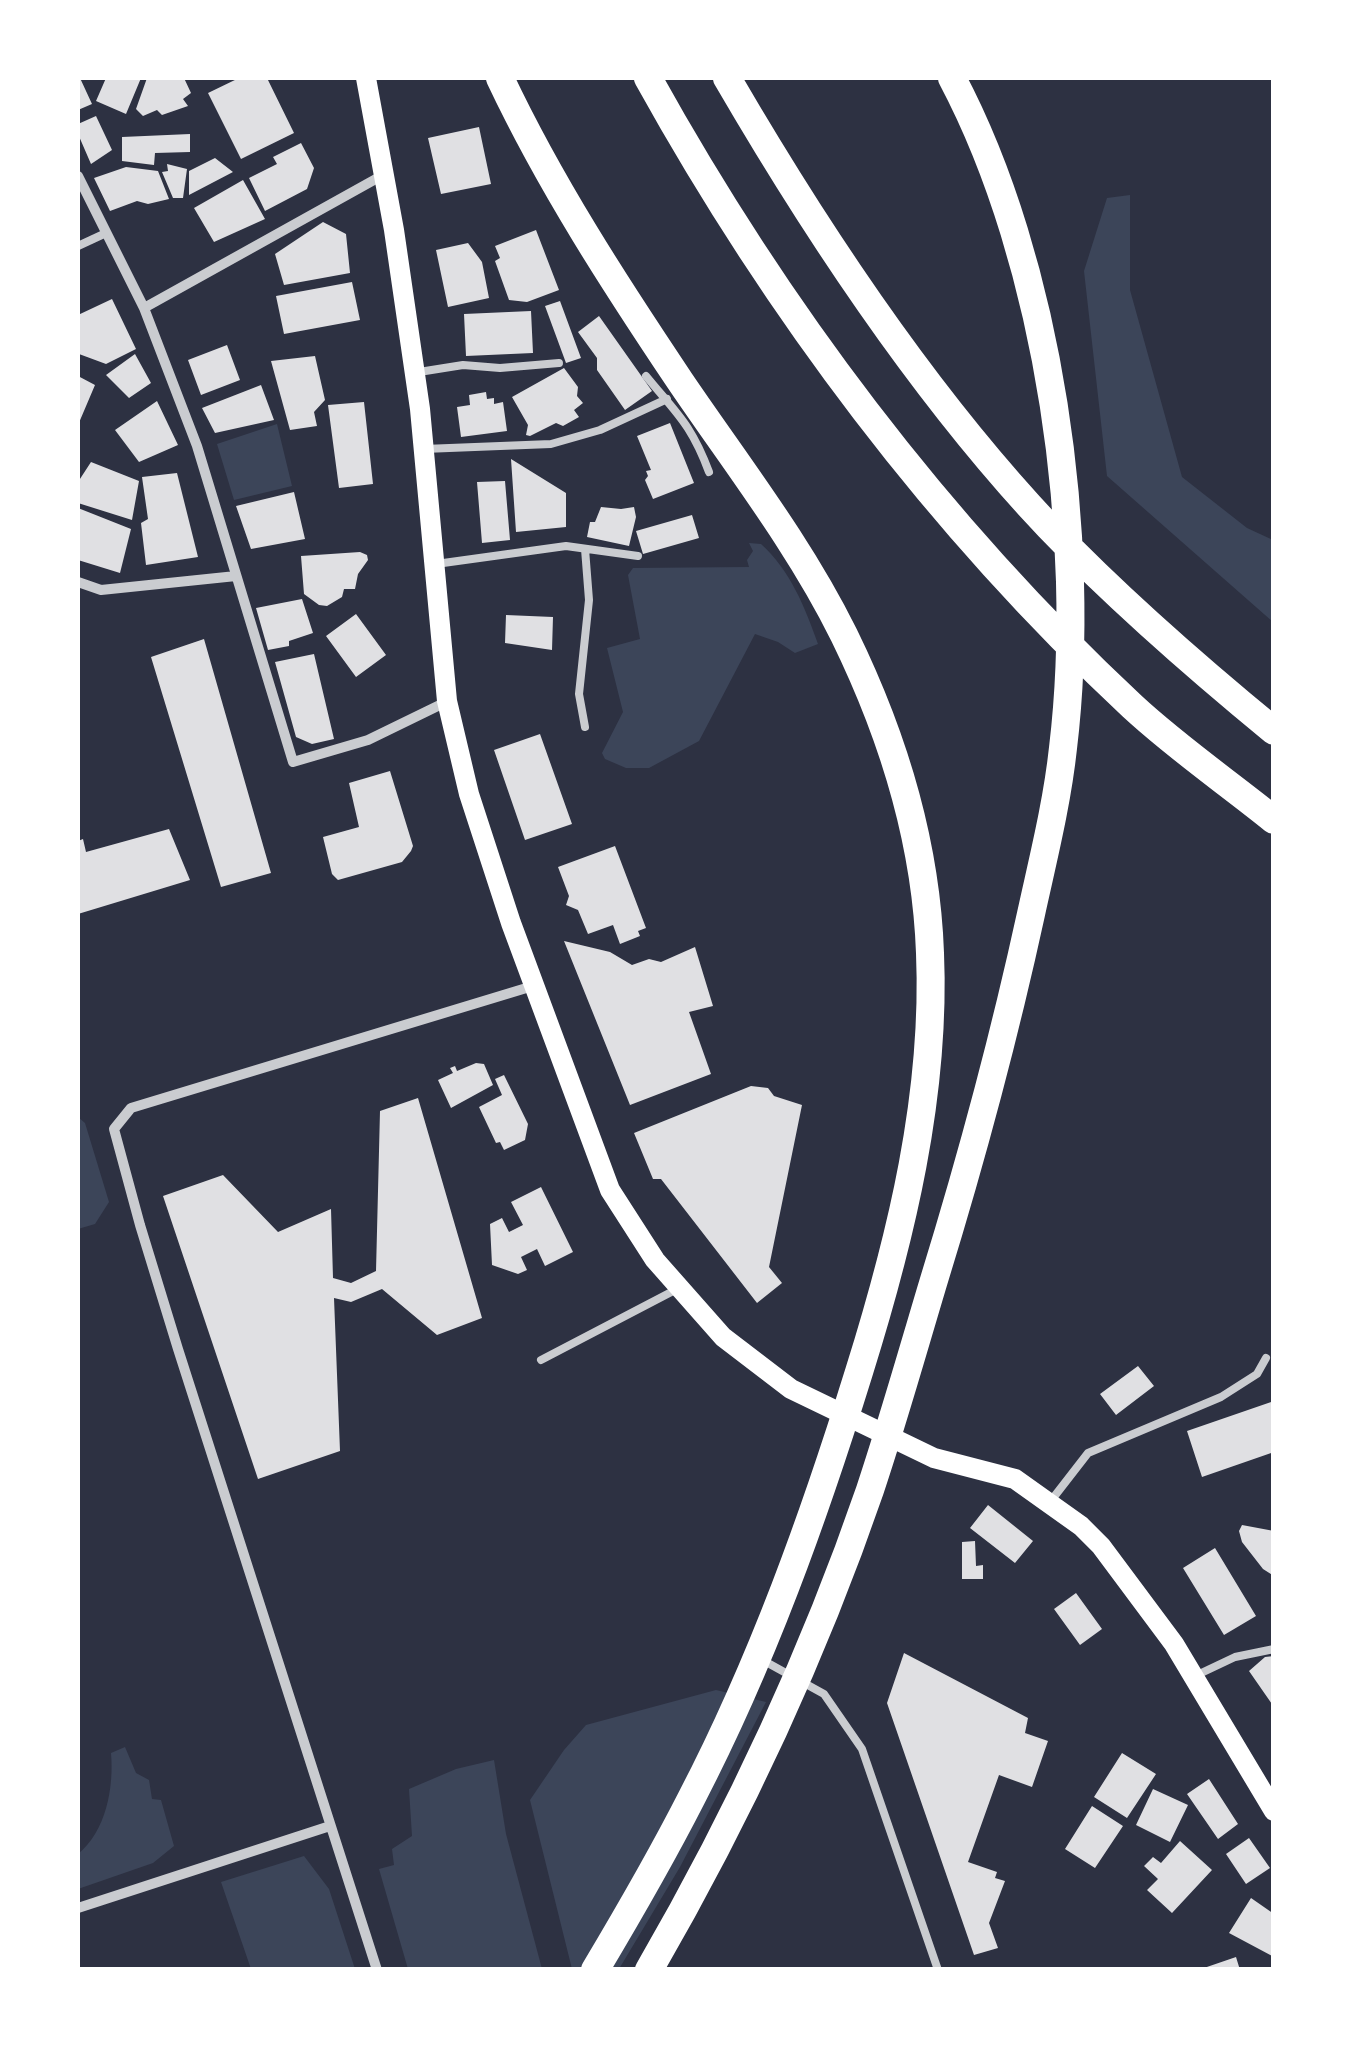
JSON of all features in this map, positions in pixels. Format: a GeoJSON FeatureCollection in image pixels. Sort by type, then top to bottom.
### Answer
{"type":"FeatureCollection","features":[{"type":"Feature","properties":{"kind":"highway"},"geometry":{"type":"LineString","coordinates":[[500,78],[593,246],[680,381],[775,515],[841,629],[880,713],[904,786],[925,897],[930,953],[929,1032],[907,1192],[871,1333],[799,1555],[752,1670],[694,1794],[595,1970]]}},
{"type":"Feature","properties":{"kind":"highway"},"geometry":{"type":"LineString","coordinates":[[648,78],[758,260],[906,465],[1047,625],[1136,710],[1274,820]]}},
{"type":"Feature","properties":{"kind":"highway"},"geometry":{"type":"LineString","coordinates":[[727,78],[782,172],[835,251],[979,446],[1049,526],[1143,617],[1274,731]]}},
{"type":"Feature","properties":{"kind":"highway"},"geometry":{"type":"LineString","coordinates":[[649,1970],[773,1731],[870,1491],[957,1205],[1014,991],[1064,748],[1070,560],[1060,458],[1039,332],[1004,194],[952,78]]}},
{"type":"Feature","properties":{"kind":"main road"},"geometry":{"type":"LineString","coordinates":[[366,78],[415,373],[447,701],[469,794],[533,986],[610,1190],[654,1260],[723,1338],[791,1389],[934,1458],[1014,1479],[1050,1502],[1101,1546],[1174,1644],[1274,1811]]}},
{"type":"Feature","properties":{"kind":"street"},"geometry":{"type":"LineString","coordinates":[[144,308],[384,174]]}},
{"type":"Feature","properties":{"kind":"street"},"geometry":{"type":"LineString","coordinates":[[78,176],[144,308],[197,446],[293,762],[368,740],[447,701]]}},
{"type":"Feature","properties":{"kind":"street"},"geometry":{"type":"LineString","coordinates":[[78,582],[101,590],[236,576]]}},
{"type":"Feature","properties":{"kind":"street"},"geometry":{"type":"LineString","coordinates":[[377,1970],[140,1225],[114,1129],[131,1108],[533,986]]}},
{"type":"Feature","properties":{"kind":"street"},"geometry":{"type":"LineString","coordinates":[[78,1908],[330,1826]]}},
{"type":"Feature","properties":{"kind":"lane"},"geometry":{"type":"LineString","coordinates":[[78,246],[106,233]]}},
{"type":"Feature","properties":{"kind":"lane"},"geometry":{"type":"LineString","coordinates":[[415,373],[463,365],[500,368],[558,363]]}},
{"type":"Feature","properties":{"kind":"lane"},"geometry":{"type":"LineString","coordinates":[[646,376],[695,437],[708,472]]}},
{"type":"Feature","properties":{"kind":"lane"},"geometry":{"type":"LineString","coordinates":[[424,448],[550,444],[600,430],[667,399]]}},
{"type":"Feature","properties":{"kind":"lane"},"geometry":{"type":"LineString","coordinates":[[436,564],[566,546],[638,556]]}},
{"type":"Feature","properties":{"kind":"lane"},"geometry":{"type":"LineString","coordinates":[[585,549],[589,600],[578,694],[585,727]]}},
{"type":"Feature","properties":{"kind":"lane"},"geometry":{"type":"LineString","coordinates":[[541,1360],[679,1288]]}},
{"type":"Feature","properties":{"kind":"lane"},"geometry":{"type":"LineString","coordinates":[[1050,1502],[1088,1454],[1220,1397],[1257,1374],[1266,1358]]}},
{"type":"Feature","properties":{"kind":"lane"},"geometry":{"type":"LineString","coordinates":[[1193,1677],[1235,1658],[1274,1649]]}},
{"type":"Feature","properties":{"kind":"lane"},"geometry":{"type":"LineString","coordinates":[[766,1662],[824,1694],[862,1749],[938,1970]]}},
{"type":"Feature","properties":{"kind":"shaded area"},"geometry":{"type":"Polygon","coordinates":[[[1130,195],[1130,290],[1182,477],[1247,528],[1273,540],[1273,622],[1107,476],[1084,271],[1107,198],[1130,195]]]}},
{"type":"Feature","properties":{"kind":"shaded area"},"geometry":{"type":"Polygon","coordinates":[[[277,424],[292,486],[234,500],[217,444],[277,424]]]}},
{"type":"Feature","properties":{"kind":"shaded area"},"geometry":{"type":"Polygon","coordinates":[[[749,543],[761,544],[780,565],[802,603],[818,644],[795,653],[755,634],[699,741],[649,768],[626,768],[605,759],[602,753],[623,712],[607,648],[640,639],[628,575],[633,568],[749,567],[747,560],[753,551],[749,543]]]}},
{"type":"Feature","properties":{"kind":"shaded area"},"geometry":{"type":"Polygon","coordinates":[[[78,1117],[85,1123],[109,1202],[95,1224],[78,1229],[78,1117]]]}},
{"type":"Feature","properties":{"kind":"shaded area"},"geometry":{"type":"Polygon","coordinates":[[[716,1690],[766,1702],[680,1867],[619,1969],[572,1969],[530,1800],[586,1725],[716,1690]]]}},
{"type":"Feature","properties":{"kind":"shaded area"},"geometry":{"type":"Polygon","coordinates":[[[125,1747],[136,1773],[149,1780],[152,1799],[161,1800],[174,1846],[153,1863],[78,1889],[78,1854],[102,1821],[111,1780],[111,1753],[125,1747]]]}},
{"type":"Feature","properties":{"kind":"shaded area"},"geometry":{"type":"Polygon","coordinates":[[[494,1760],[506,1834],[542,1969],[408,1969],[379,1869],[394,1865],[392,1849],[412,1836],[409,1789],[456,1769],[494,1760]]]}},
{"type":"Feature","properties":{"kind":"shaded area"},"geometry":{"type":"Polygon","coordinates":[[[304,1856],[329,1889],[355,1969],[251,1969],[221,1882],[304,1856]]]}},
{"type":"Feature","properties":{"kind":"building"},"geometry":{"type":"Polygon","coordinates":[[[78,78],[92,104],[78,110],[78,78]]]}},
{"type":"Feature","properties":{"kind":"building"},"geometry":{"type":"Polygon","coordinates":[[[106,78],[141,78],[126,114],[96,101],[106,78]]]}},
{"type":"Feature","properties":{"kind":"building"},"geometry":{"type":"Polygon","coordinates":[[[147,78],[184,78],[191,93],[183,99],[188,106],[162,115],[157,110],[143,116],[136,109],[147,78]]]}},
{"type":"Feature","properties":{"kind":"building"},"geometry":{"type":"Polygon","coordinates":[[[239,78],[267,78],[294,133],[241,159],[208,93],[239,78]]]}},
{"type":"Feature","properties":{"kind":"building"},"geometry":{"type":"Polygon","coordinates":[[[96,116],[112,150],[91,164],[78,134],[78,124],[96,116]]]}},
{"type":"Feature","properties":{"kind":"building"},"geometry":{"type":"Polygon","coordinates":[[[479,127],[491,184],[441,194],[428,138],[479,127]]]}},
{"type":"Feature","properties":{"kind":"building"},"geometry":{"type":"Polygon","coordinates":[[[190,134],[190,152],[155,153],[154,165],[122,161],[122,137],[190,134]]]}},
{"type":"Feature","properties":{"kind":"building"},"geometry":{"type":"Polygon","coordinates":[[[301,143],[314,168],[307,189],[265,211],[249,178],[277,164],[273,157],[301,143]]]}},
{"type":"Feature","properties":{"kind":"building"},"geometry":{"type":"Polygon","coordinates":[[[215,158],[233,172],[189,195],[189,171],[215,158]]]}},
{"type":"Feature","properties":{"kind":"building"},"geometry":{"type":"Polygon","coordinates":[[[167,164],[187,169],[183,198],[173,198],[162,172],[168,171],[167,164]]]}},
{"type":"Feature","properties":{"kind":"building"},"geometry":{"type":"Polygon","coordinates":[[[126,167],[158,171],[169,199],[148,204],[137,201],[110,211],[94,178],[126,167]]]}},
{"type":"Feature","properties":{"kind":"building"},"geometry":{"type":"Polygon","coordinates":[[[243,180],[265,219],[214,242],[194,208],[243,180]]]}},
{"type":"Feature","properties":{"kind":"building"},"geometry":{"type":"Polygon","coordinates":[[[323,222],[346,234],[350,273],[284,285],[275,254],[323,222]]]}},
{"type":"Feature","properties":{"kind":"building"},"geometry":{"type":"Polygon","coordinates":[[[536,230],[559,290],[527,302],[509,300],[495,261],[500,258],[495,246],[536,230]]]}},
{"type":"Feature","properties":{"kind":"building"},"geometry":{"type":"Polygon","coordinates":[[[468,243],[482,262],[489,298],[448,307],[436,250],[468,243]]]}},
{"type":"Feature","properties":{"kind":"building"},"geometry":{"type":"Polygon","coordinates":[[[352,282],[360,320],[284,334],[276,296],[352,282]]]}},
{"type":"Feature","properties":{"kind":"building"},"geometry":{"type":"Polygon","coordinates":[[[112,299],[136,349],[106,364],[79,354],[78,315],[112,299]]]}},
{"type":"Feature","properties":{"kind":"building"},"geometry":{"type":"Polygon","coordinates":[[[560,301],[581,358],[566,363],[545,306],[560,301]]]}},
{"type":"Feature","properties":{"kind":"building"},"geometry":{"type":"Polygon","coordinates":[[[531,311],[533,353],[466,356],[464,314],[531,311]]]}},
{"type":"Feature","properties":{"kind":"building"},"geometry":{"type":"Polygon","coordinates":[[[599,316],[652,391],[625,410],[597,370],[597,358],[578,332],[599,316]]]}},
{"type":"Feature","properties":{"kind":"building"},"geometry":{"type":"Polygon","coordinates":[[[227,345],[240,380],[201,395],[188,360],[227,345]]]}},
{"type":"Feature","properties":{"kind":"building"},"geometry":{"type":"Polygon","coordinates":[[[135,354],[151,383],[129,398],[106,375],[135,354]]]}},
{"type":"Feature","properties":{"kind":"building"},"geometry":{"type":"Polygon","coordinates":[[[315,356],[325,400],[314,412],[317,426],[290,430],[271,361],[315,356]]]}},
{"type":"Feature","properties":{"kind":"building"},"geometry":{"type":"Polygon","coordinates":[[[564,368],[578,387],[577,396],[583,403],[574,410],[579,417],[563,426],[556,423],[526,435],[528,425],[512,397],[564,368]]]}},
{"type":"Feature","properties":{"kind":"building"},"geometry":{"type":"Polygon","coordinates":[[[78,376],[95,385],[78,425],[78,376]]]}},
{"type":"Feature","properties":{"kind":"building"},"geometry":{"type":"Polygon","coordinates":[[[261,385],[274,420],[215,433],[202,408],[261,385]]]}},
{"type":"Feature","properties":{"kind":"building"},"geometry":{"type":"Polygon","coordinates":[[[486,392],[487,399],[494,398],[494,404],[503,402],[507,431],[461,437],[457,407],[470,405],[469,395],[486,392]]]}},
{"type":"Feature","properties":{"kind":"building"},"geometry":{"type":"Polygon","coordinates":[[[157,401],[178,445],[139,462],[115,430],[157,401]]]}},
{"type":"Feature","properties":{"kind":"building"},"geometry":{"type":"Polygon","coordinates":[[[364,402],[373,484],[339,488],[328,405],[364,402]]]}},
{"type":"Feature","properties":{"kind":"building"},"geometry":{"type":"Polygon","coordinates":[[[670,423],[694,483],[653,499],[645,480],[646,471],[651,470],[637,436],[670,423]]]}},
{"type":"Feature","properties":{"kind":"building"},"geometry":{"type":"Polygon","coordinates":[[[511,459],[566,493],[566,527],[516,532],[511,459]]]}},
{"type":"Feature","properties":{"kind":"building"},"geometry":{"type":"Polygon","coordinates":[[[91,462],[139,481],[132,520],[78,503],[78,482],[91,462]]]}},
{"type":"Feature","properties":{"kind":"building"},"geometry":{"type":"Polygon","coordinates":[[[177,473],[198,557],[146,565],[141,523],[148,519],[142,477],[177,473]]]}},
{"type":"Feature","properties":{"kind":"building"},"geometry":{"type":"Polygon","coordinates":[[[505,481],[510,540],[482,543],[477,482],[505,481]]]}},
{"type":"Feature","properties":{"kind":"building"},"geometry":{"type":"Polygon","coordinates":[[[294,492],[305,539],[251,549],[236,506],[294,492]]]}},
{"type":"Feature","properties":{"kind":"building"},"geometry":{"type":"Polygon","coordinates":[[[601,507],[634,507],[636,517],[629,546],[587,537],[590,522],[595,522],[601,507]]]}},
{"type":"Feature","properties":{"kind":"building"},"geometry":{"type":"Polygon","coordinates":[[[78,508],[131,529],[120,573],[78,560],[78,508]]]}},
{"type":"Feature","properties":{"kind":"building"},"geometry":{"type":"Polygon","coordinates":[[[692,515],[699,538],[643,554],[636,531],[692,515]]]}},
{"type":"Feature","properties":{"kind":"building"},"geometry":{"type":"Polygon","coordinates":[[[360,552],[368,560],[358,574],[355,589],[344,589],[342,597],[327,606],[304,594],[301,556],[360,552]]]}},
{"type":"Feature","properties":{"kind":"building"},"geometry":{"type":"Polygon","coordinates":[[[302,599],[313,633],[289,641],[289,646],[268,650],[256,608],[302,599]]]}},
{"type":"Feature","properties":{"kind":"building"},"geometry":{"type":"Polygon","coordinates":[[[356,614],[386,655],[356,677],[326,636],[356,614]]]}},
{"type":"Feature","properties":{"kind":"building"},"geometry":{"type":"Polygon","coordinates":[[[506,615],[553,617],[552,650],[505,643],[506,615]]]}},
{"type":"Feature","properties":{"kind":"building"},"geometry":{"type":"Polygon","coordinates":[[[204,639],[271,873],[221,887],[151,657],[204,639]]]}},
{"type":"Feature","properties":{"kind":"building"},"geometry":{"type":"Polygon","coordinates":[[[314,654],[334,739],[312,744],[296,737],[275,662],[314,654]]]}},
{"type":"Feature","properties":{"kind":"building"},"geometry":{"type":"Polygon","coordinates":[[[540,734],[572,824],[525,840],[494,750],[540,734]]]}},
{"type":"Feature","properties":{"kind":"building"},"geometry":{"type":"Polygon","coordinates":[[[390,771],[413,846],[411,851],[402,862],[338,880],[332,874],[323,837],[359,827],[349,783],[390,771]]]}},
{"type":"Feature","properties":{"kind":"building"},"geometry":{"type":"Polygon","coordinates":[[[169,829],[190,880],[78,914],[78,841],[83,839],[86,852],[169,829]]]}},
{"type":"Feature","properties":{"kind":"building"},"geometry":{"type":"Polygon","coordinates":[[[615,846],[646,928],[638,931],[640,936],[620,944],[613,925],[588,934],[578,910],[566,905],[569,896],[558,867],[615,846]]]}},
{"type":"Feature","properties":{"kind":"building"},"geometry":{"type":"Polygon","coordinates":[[[564,941],[610,952],[632,965],[649,959],[661,962],[695,947],[713,1006],[689,1012],[711,1074],[630,1105],[564,941]]]}},
{"type":"Feature","properties":{"kind":"building"},"geometry":{"type":"Polygon","coordinates":[[[484,1064],[493,1085],[451,1108],[438,1080],[453,1073],[450,1068],[455,1066],[457,1071],[484,1064]]]}},
{"type":"Feature","properties":{"kind":"building"},"geometry":{"type":"Polygon","coordinates":[[[504,1075],[528,1124],[525,1140],[504,1150],[500,1142],[496,1143],[479,1107],[502,1095],[495,1079],[504,1075]]]}},
{"type":"Feature","properties":{"kind":"building"},"geometry":{"type":"Polygon","coordinates":[[[751,1086],[768,1088],[774,1096],[802,1105],[769,1267],[782,1283],[757,1303],[661,1179],[653,1179],[634,1133],[751,1086]]]}},
{"type":"Feature","properties":{"kind":"building"},"geometry":{"type":"Polygon","coordinates":[[[418,1098],[482,1318],[437,1335],[382,1289],[351,1302],[334,1298],[340,1451],[258,1479],[163,1196],[223,1175],[278,1232],[331,1209],[333,1278],[351,1283],[376,1271],[380,1111],[418,1098]]]}},
{"type":"Feature","properties":{"kind":"building"},"geometry":{"type":"Polygon","coordinates":[[[541,1187],[573,1252],[545,1266],[537,1249],[521,1257],[527,1270],[518,1274],[492,1265],[490,1224],[502,1218],[509,1232],[523,1225],[511,1202],[541,1187]]]}},
{"type":"Feature","properties":{"kind":"building"},"geometry":{"type":"Polygon","coordinates":[[[1138,1366],[1154,1386],[1116,1415],[1100,1394],[1138,1366]]]}},
{"type":"Feature","properties":{"kind":"building"},"geometry":{"type":"Polygon","coordinates":[[[1274,1401],[1274,1452],[1202,1477],[1187,1431],[1274,1401]]]}},
{"type":"Feature","properties":{"kind":"building"},"geometry":{"type":"Polygon","coordinates":[[[988,1505],[1033,1541],[1015,1563],[970,1528],[988,1505]]]}},
{"type":"Feature","properties":{"kind":"building"},"geometry":{"type":"Polygon","coordinates":[[[1242,1525],[1274,1531],[1274,1576],[1263,1569],[1242,1542],[1242,1525]]]}},
{"type":"Feature","properties":{"kind":"building"},"geometry":{"type":"Polygon","coordinates":[[[975,1541],[976,1566],[983,1565],[983,1579],[962,1579],[962,1542],[975,1541]]]}},
{"type":"Feature","properties":{"kind":"building"},"geometry":{"type":"Polygon","coordinates":[[[1215,1548],[1256,1616],[1224,1635],[1183,1568],[1215,1548]]]}},
{"type":"Feature","properties":{"kind":"building"},"geometry":{"type":"Polygon","coordinates":[[[1076,1593],[1102,1629],[1080,1645],[1054,1609],[1076,1593]]]}},
{"type":"Feature","properties":{"kind":"building"},"geometry":{"type":"Polygon","coordinates":[[[904,1653],[1028,1718],[1025,1733],[1048,1741],[1032,1787],[999,1775],[968,1862],[997,1872],[995,1878],[1005,1881],[989,1923],[998,1948],[974,1955],[887,1703],[904,1653]]]}},
{"type":"Feature","properties":{"kind":"building"},"geometry":{"type":"Polygon","coordinates":[[[1274,1656],[1274,1707],[1249,1671],[1265,1657],[1274,1656]]]}},
{"type":"Feature","properties":{"kind":"building"},"geometry":{"type":"Polygon","coordinates":[[[1122,1753],[1156,1774],[1127,1818],[1094,1797],[1122,1753]]]}},
{"type":"Feature","properties":{"kind":"building"},"geometry":{"type":"Polygon","coordinates":[[[1209,1779],[1238,1824],[1218,1839],[1187,1794],[1209,1779]]]}},
{"type":"Feature","properties":{"kind":"building"},"geometry":{"type":"Polygon","coordinates":[[[1153,1789],[1188,1805],[1170,1842],[1136,1825],[1153,1789]]]}},
{"type":"Feature","properties":{"kind":"building"},"geometry":{"type":"Polygon","coordinates":[[[1092,1806],[1123,1826],[1095,1868],[1065,1849],[1092,1806]]]}},
{"type":"Feature","properties":{"kind":"building"},"geometry":{"type":"Polygon","coordinates":[[[1249,1838],[1270,1868],[1246,1884],[1226,1854],[1249,1838]]]}},
{"type":"Feature","properties":{"kind":"building"},"geometry":{"type":"Polygon","coordinates":[[[1180,1841],[1212,1870],[1172,1913],[1147,1890],[1158,1879],[1144,1866],[1153,1857],[1161,1863],[1180,1841]]]}},
{"type":"Feature","properties":{"kind":"building"},"geometry":{"type":"Polygon","coordinates":[[[1251,1898],[1274,1914],[1274,1957],[1229,1933],[1251,1898]]]}},
{"type":"Feature","properties":{"kind":"building"},"geometry":{"type":"Polygon","coordinates":[[[1236,1957],[1240,1970],[1201,1970],[1201,1969],[1236,1957]]]}}]}
